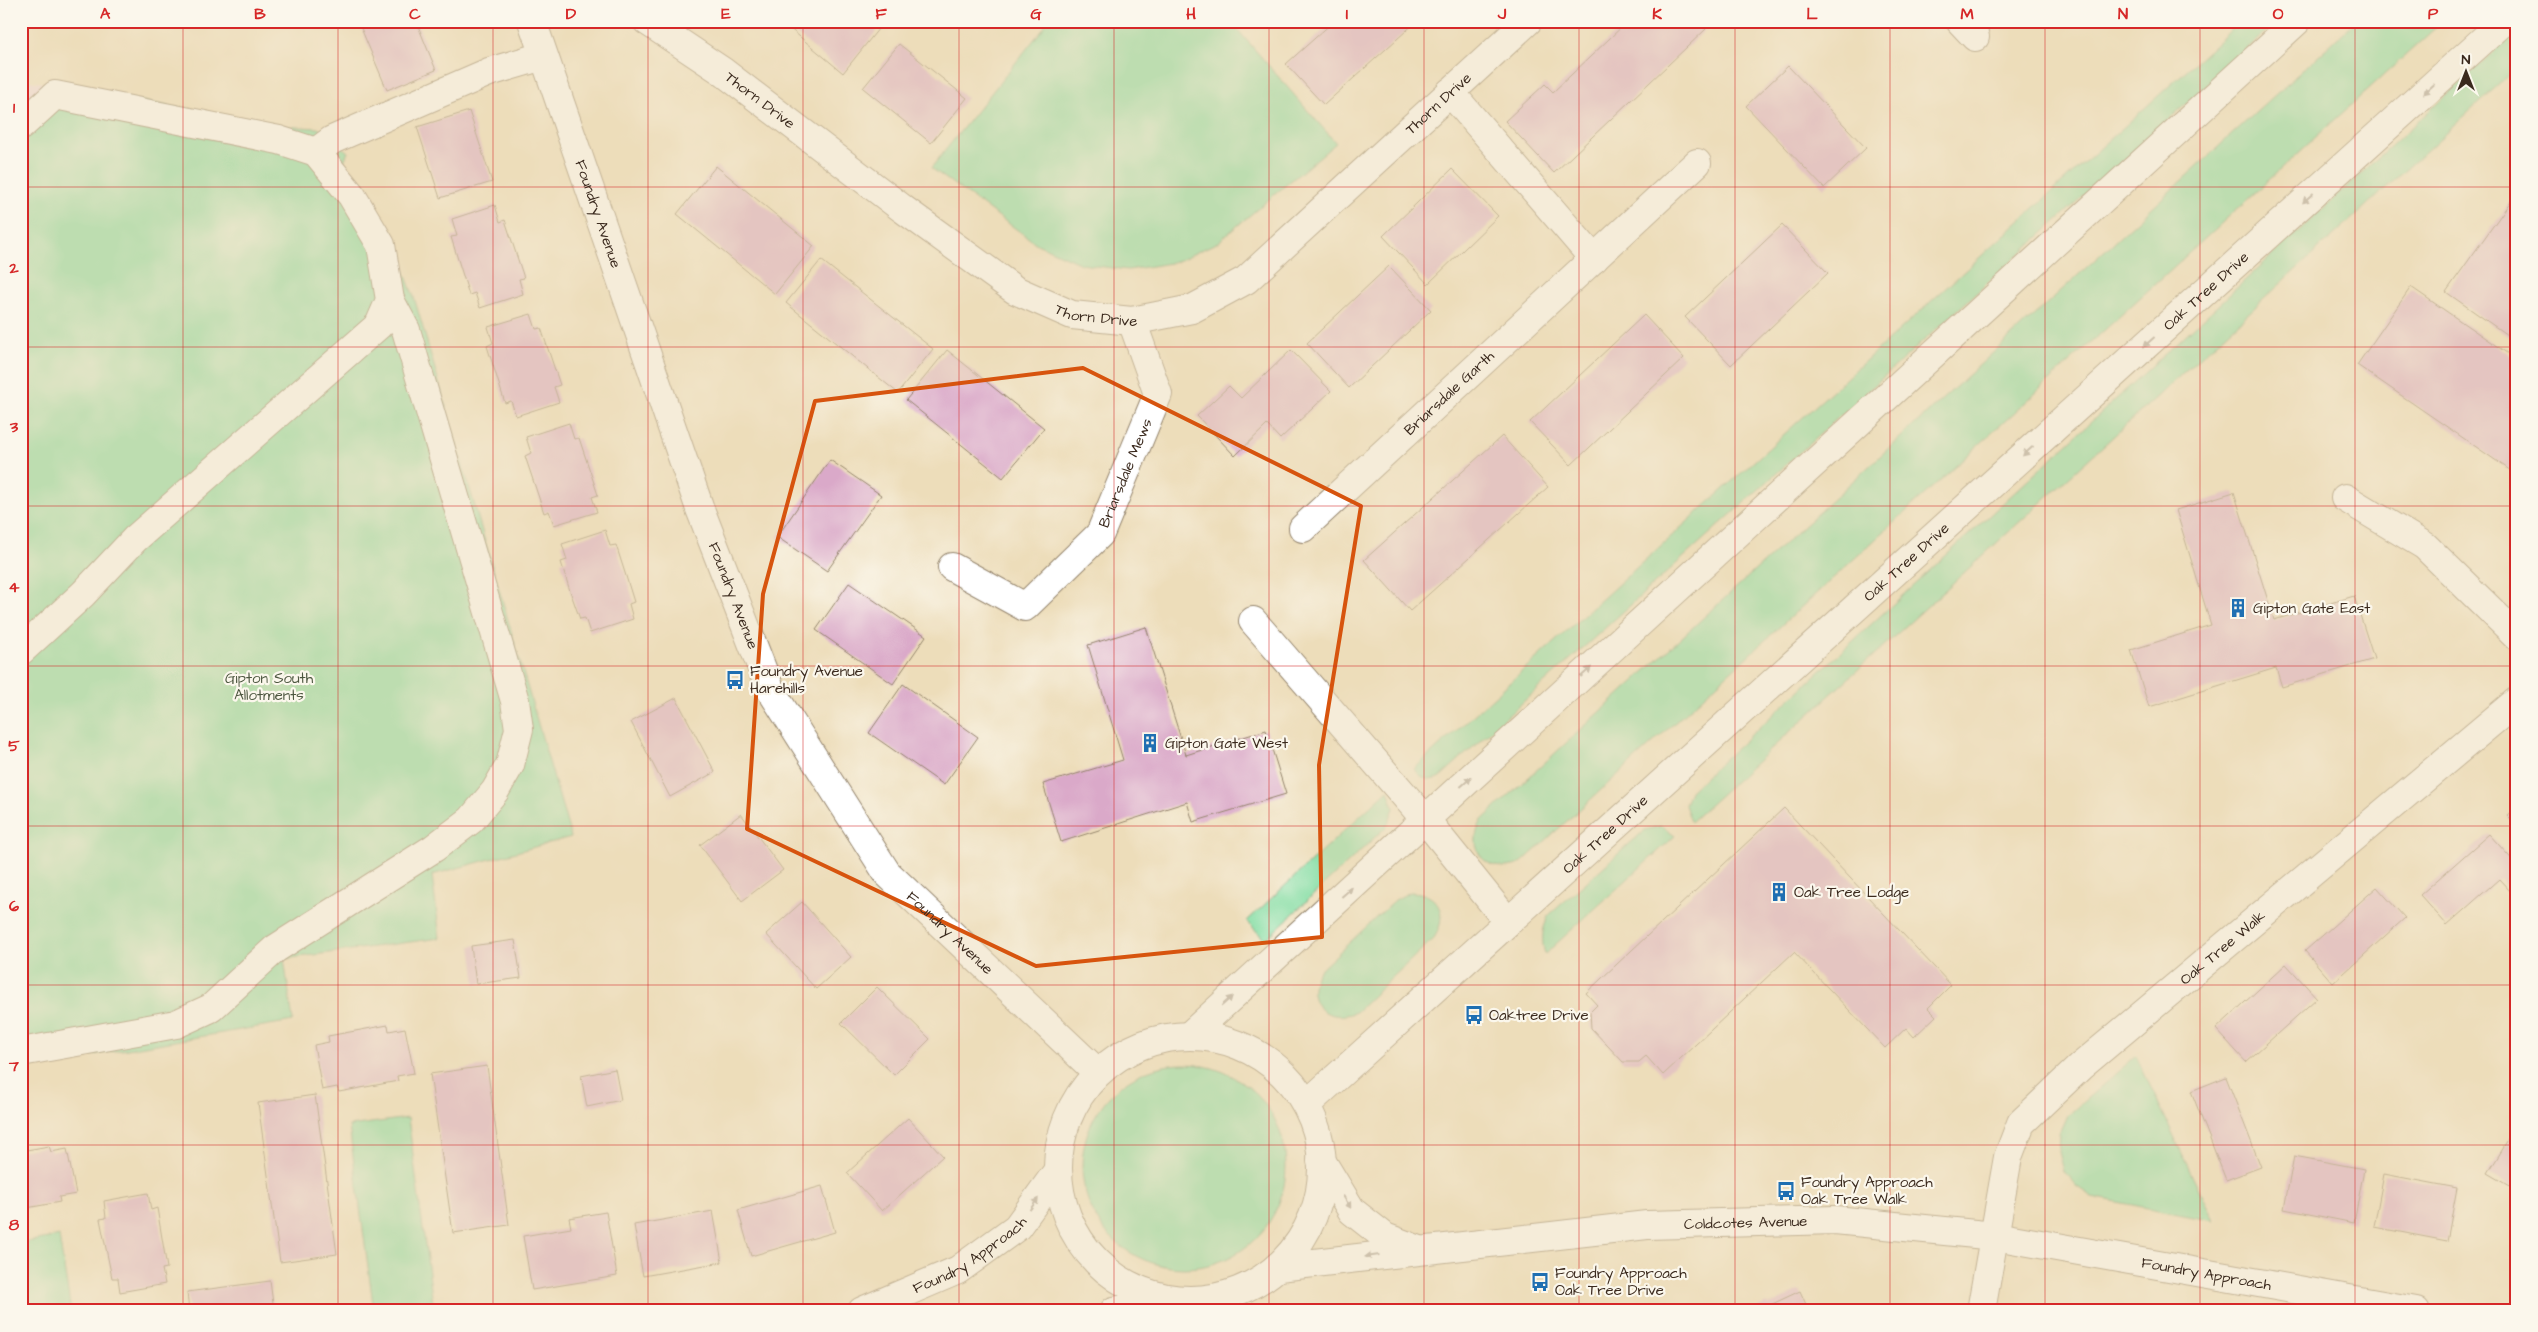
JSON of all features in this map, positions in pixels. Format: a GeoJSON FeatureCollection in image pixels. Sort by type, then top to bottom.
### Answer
{"type":"FeatureCollection","features":[{"type":"Feature","properties":{"kind":"street","name":"Foundry Avenue"},"geometry":{"type":"LineString","coordinates":[[532,21],[700,509],[770,689],[887,873],[1097,1072]]}},
{"type":"Feature","properties":{"kind":"street","name":"Thorn Drive"},"geometry":{"type":"LineString","coordinates":[[647,21],[722,71],[903,209],[1015,290],[1072,315],[1132,321],[1192,310],[1246,280],[1528,21]]}},
{"type":"Feature","properties":{"kind":"street"},"geometry":{"type":"LineString","coordinates":[[1191,1034],[2297,21]]}},
{"type":"Feature","properties":{"kind":"street","name":"Oak Tree Drive"},"geometry":{"type":"LineString","coordinates":[[1307,1104],[2504,21]]}},
{"type":"Feature","properties":{"kind":"street"},"geometry":{"type":"LineString","coordinates":[[316,152],[332,140],[489,72],[543,56]]}},
{"type":"Feature","properties":{"kind":"street"},"geometry":{"type":"LineString","coordinates":[[1450,92],[1594,258]]}},
{"type":"Feature","properties":{"kind":"street"},"geometry":{"type":"LineString","coordinates":[[21,126],[55,95],[279,140],[316,152],[352,196],[381,245],[390,300],[406,330],[515,701],[519,729],[510,765],[496,791],[472,820],[434,848],[275,949],[211,1008],[176,1024],[21,1052]]}},
{"type":"Feature","properties":{"kind":"street","name":"Briarsdale Garth"},"geometry":{"type":"LineString","coordinates":[[1303,528],[1697,163]]}},
{"type":"Feature","properties":{"kind":"street"},"geometry":{"type":"LineString","coordinates":[[21,651],[83,594],[135,539],[379,325],[390,300]]}},
{"type":"Feature","properties":{"kind":"street","name":"Briarsdale Mews"},"geometry":{"type":"LineString","coordinates":[[952,567],[1025,607],[1100,534],[1158,394],[1132,321]]}},
{"type":"Feature","properties":{"kind":"street"},"geometry":{"type":"LineString","coordinates":[[2345,498],[2425,546],[2517,636]]}},
{"type":"Feature","properties":{"kind":"street"},"geometry":{"type":"LineString","coordinates":[[1253,621],[1425,819],[1508,922]]}},
{"type":"Feature","properties":{"kind":"street","name":"Oak Tree Walk"},"geometry":{"type":"LineString","coordinates":[[1995,1236],[2008,1157],[2021,1124],[2080,1067],[2517,701]]}},
{"type":"Feature","properties":{"kind":"street","name":"Foundry Approach"},"geometry":{"type":"LineString","coordinates":[[1191,1034],[1237,1043],[1276,1066],[1307,1104],[1322,1148],[1318,1205],[1294,1250],[1279,1267],[1245,1288],[1202,1300],[1172,1299],[1144,1292],[1115,1278],[1092,1258],[1067,1219],[1056,1173],[1061,1132],[1084,1087],[1097,1072],[1143,1043],[1191,1034]]}},
{"type":"Feature","properties":{"kind":"street","name":"Coldcotes Avenue"},"geometry":{"type":"LineString","coordinates":[[1321,1160],[1352,1211],[1385,1237],[1421,1250]]}},
{"type":"Feature","properties":{"kind":"street","name":"Foundry Approach"},"geometry":{"type":"LineString","coordinates":[[862,1311],[958,1270],[1017,1227],[1056,1173]]}},
{"type":"Feature","properties":{"kind":"street","name":"Coldcotes Avenue"},"geometry":{"type":"LineString","coordinates":[[1279,1267],[1647,1225],[1835,1220],[1995,1236]]}},
{"type":"Feature","properties":{"kind":"street"},"geometry":{"type":"LineString","coordinates":[[1981,1311],[1995,1236]]}},
{"type":"Feature","properties":{"kind":"street","name":"Foundry Approach"},"geometry":{"type":"LineString","coordinates":[[1995,1236],[2416,1311]]}},
{"type":"Feature","properties":{"kind":"street","name":"Foundry Approach"},"geometry":{"type":"LineString","coordinates":[[1114,1311],[1172,1299]]}},
{"type":"Feature","properties":{"kind":"highlighted area"},"geometry":{"type":"Polygon","coordinates":[[[1083,368],[1361,506],[1319,765],[1322,937],[1036,966],[747,829],[763,594],[815,401],[1083,368]]]}},
{"type":"Feature","properties":{"kind":"shaded area"},"geometry":{"type":"Polygon","coordinates":[[[21,80],[48,84],[21,109],[21,80]]]}},
{"type":"Feature","properties":{"kind":"green space"},"geometry":{"type":"Polygon","coordinates":[[[1040,21],[1242,21],[1236,28],[1336,143],[1218,242],[1176,262],[1128,270],[1081,264],[1037,244],[931,168],[1045,26],[1040,21]]]}},
{"type":"Feature","properties":{"kind":"green space"},"geometry":{"type":"Polygon","coordinates":[[[2241,21],[2278,21],[1440,777],[1432,780],[1426,779],[1414,769],[2241,21]]]}},
{"type":"Feature","properties":{"kind":"green space"},"geometry":{"type":"Polygon","coordinates":[[[2356,21],[2443,21],[1520,864],[1498,867],[1489,864],[1482,858],[1476,842],[1477,831],[1482,820],[2356,21]]]}},
{"type":"Feature","properties":{"kind":"green space"},"geometry":{"type":"Polygon","coordinates":[[[2517,30],[2517,68],[1691,822],[1685,805],[1690,791],[2517,30]]]}},
{"type":"Feature","properties":{"kind":"green space","name":"Gipton South Allotments"},"geometry":{"type":"Polygon","coordinates":[[[48,84],[277,126],[318,128],[348,152],[343,163],[385,222],[414,297],[571,837],[432,875],[440,938],[284,959],[293,1021],[21,1067],[21,109],[48,84]]]}},
{"type":"Feature","properties":{"kind":"green space"},"geometry":{"type":"Polygon","coordinates":[[[1388,790],[1394,808],[1387,826],[1265,940],[1247,921],[1388,790]]]}},
{"type":"Feature","properties":{"kind":"green space"},"geometry":{"type":"Polygon","coordinates":[[[1661,826],[1675,836],[1545,954],[1543,935],[1548,916],[1645,830],[1661,826]]]}},
{"type":"Feature","properties":{"kind":"green space"},"geometry":{"type":"Polygon","coordinates":[[[1410,892],[1428,896],[1439,906],[1441,921],[1434,938],[1356,1012],[1335,1015],[1319,1007],[1313,991],[1314,982],[1319,971],[1395,900],[1410,892]]]}},
{"type":"Feature","properties":{"kind":"green space"},"geometry":{"type":"Polygon","coordinates":[[[2136,1056],[2214,1221],[2092,1197],[2076,1186],[2064,1171],[2059,1152],[2060,1133],[2068,1115],[2136,1056]]]}},
{"type":"Feature","properties":{"kind":"green space"},"geometry":{"type":"Polygon","coordinates":[[[1184,1064],[1204,1066],[1223,1072],[1232,1076],[1256,1094],[1274,1118],[1278,1127],[1284,1146],[1286,1166],[1284,1186],[1278,1205],[1274,1214],[1256,1238],[1232,1256],[1223,1260],[1204,1266],[1184,1268],[1164,1266],[1145,1260],[1136,1256],[1112,1238],[1094,1214],[1090,1205],[1084,1186],[1082,1166],[1084,1146],[1090,1127],[1094,1118],[1112,1094],[1136,1076],[1145,1072],[1164,1066],[1184,1064]]]}},
{"type":"Feature","properties":{"kind":"green space"},"geometry":{"type":"Polygon","coordinates":[[[408,1118],[434,1311],[374,1311],[349,1126],[408,1118]]]}},
{"type":"Feature","properties":{"kind":"green space"},"geometry":{"type":"Polygon","coordinates":[[[59,1236],[71,1311],[21,1311],[21,1243],[59,1236]]]}},
{"type":"Feature","properties":{"kind":"building"},"geometry":{"type":"Polygon","coordinates":[[[358,21],[416,21],[436,70],[387,90],[358,21]]]}},
{"type":"Feature","properties":{"kind":"building"},"geometry":{"type":"Polygon","coordinates":[[[781,21],[871,21],[879,28],[843,73],[781,21]]]}},
{"type":"Feature","properties":{"kind":"building"},"geometry":{"type":"Polygon","coordinates":[[[1334,21],[1417,21],[1324,105],[1286,64],[1334,21]]]}},
{"type":"Feature","properties":{"kind":"building"},"geometry":{"type":"Polygon","coordinates":[[[1628,21],[1698,21],[1706,29],[1554,173],[1505,121],[1545,84],[1553,92],[1628,21]]]}},
{"type":"Feature","properties":{"kind":"building"},"geometry":{"type":"Polygon","coordinates":[[[899,44],[967,98],[931,143],[863,88],[899,44]]]}},
{"type":"Feature","properties":{"kind":"building"},"geometry":{"type":"Polygon","coordinates":[[[1788,66],[1866,148],[1824,188],[1746,106],[1788,66]]]}},
{"type":"Feature","properties":{"kind":"building"},"geometry":{"type":"Polygon","coordinates":[[[469,111],[492,182],[440,198],[417,127],[469,111]]]}},
{"type":"Feature","properties":{"kind":"building"},"geometry":{"type":"Polygon","coordinates":[[[716,166],[814,246],[775,294],[677,214],[716,166]]]}},
{"type":"Feature","properties":{"kind":"building"},"geometry":{"type":"Polygon","coordinates":[[[1452,169],[1498,216],[1428,284],[1383,236],[1452,169]]]}},
{"type":"Feature","properties":{"kind":"building"},"geometry":{"type":"Polygon","coordinates":[[[2513,198],[2517,201],[2517,342],[2446,292],[2513,198]]]}},
{"type":"Feature","properties":{"kind":"building"},"geometry":{"type":"Polygon","coordinates":[[[495,205],[500,222],[505,220],[524,278],[519,279],[523,294],[480,308],[475,293],[469,295],[451,237],[457,236],[452,219],[495,205]]]}},
{"type":"Feature","properties":{"kind":"building"},"geometry":{"type":"Polygon","coordinates":[[[1782,225],[1828,273],[1731,365],[1685,317],[1782,225]]]}},
{"type":"Feature","properties":{"kind":"building"},"geometry":{"type":"Polygon","coordinates":[[[821,260],[933,349],[898,393],[786,303],[821,260]]]}},
{"type":"Feature","properties":{"kind":"building"},"geometry":{"type":"Polygon","coordinates":[[[1389,266],[1431,310],[1349,388],[1307,343],[1389,266]]]}},
{"type":"Feature","properties":{"kind":"building"},"geometry":{"type":"Polygon","coordinates":[[[2411,287],[2517,360],[2517,475],[2357,365],[2411,287]]]}},
{"type":"Feature","properties":{"kind":"building"},"geometry":{"type":"Polygon","coordinates":[[[531,314],[536,329],[541,328],[560,385],[554,387],[559,402],[516,416],[511,401],[505,403],[487,346],[493,343],[488,327],[531,314]]]}},
{"type":"Feature","properties":{"kind":"building"},"geometry":{"type":"Polygon","coordinates":[[[1644,315],[1684,358],[1571,465],[1530,422],[1644,315]]]}},
{"type":"Feature","properties":{"kind":"building"},"geometry":{"type":"Polygon","coordinates":[[[947,350],[1044,428],[1003,478],[906,400],[947,350]]]}},
{"type":"Feature","properties":{"kind":"building"},"geometry":{"type":"Polygon","coordinates":[[[1291,350],[1331,391],[1280,439],[1267,425],[1235,456],[1197,416],[1229,386],[1241,398],[1291,350]]]}},
{"type":"Feature","properties":{"kind":"building"},"geometry":{"type":"Polygon","coordinates":[[[569,423],[574,439],[579,438],[598,495],[592,497],[597,512],[554,525],[549,511],[544,513],[525,456],[531,453],[526,437],[569,423]]]}},
{"type":"Feature","properties":{"kind":"building"},"geometry":{"type":"Polygon","coordinates":[[[1502,436],[1548,487],[1410,611],[1364,560],[1502,436]]]}},
{"type":"Feature","properties":{"kind":"building"},"geometry":{"type":"Polygon","coordinates":[[[830,460],[881,495],[827,571],[777,537],[830,460]]]}},
{"type":"Feature","properties":{"kind":"building","name":"Gipton Gate East"},"geometry":{"type":"Polygon","coordinates":[[[2234,492],[2274,620],[2354,596],[2374,659],[2282,687],[2276,668],[2149,707],[2131,650],[2211,625],[2176,510],[2234,492]]]}},
{"type":"Feature","properties":{"kind":"building"},"geometry":{"type":"Polygon","coordinates":[[[605,530],[610,546],[616,545],[625,573],[634,602],[629,604],[633,619],[590,633],[585,618],[580,619],[570,591],[561,562],[567,560],[562,544],[605,530]]]}},
{"type":"Feature","properties":{"kind":"building"},"geometry":{"type":"Polygon","coordinates":[[[849,583],[926,636],[893,684],[816,630],[849,583]]]}},
{"type":"Feature","properties":{"kind":"building","name":"Gipton Gate West"},"geometry":{"type":"Polygon","coordinates":[[[1146,627],[1186,755],[1266,730],[1286,794],[1193,822],[1187,802],[1061,842],[1043,784],[1123,760],[1088,645],[1146,627]]]}},
{"type":"Feature","properties":{"kind":"building"},"geometry":{"type":"Polygon","coordinates":[[[903,684],[978,737],[944,785],[869,733],[903,684]]]}},
{"type":"Feature","properties":{"kind":"building"},"geometry":{"type":"Polygon","coordinates":[[[676,698],[715,772],[670,797],[631,722],[676,698]]]}},
{"type":"Feature","properties":{"kind":"building"},"geometry":{"type":"Polygon","coordinates":[[[2517,807],[2517,826],[2507,816],[2517,807]]]}},
{"type":"Feature","properties":{"kind":"building","name":"Oak Tree Lodge"},"geometry":{"type":"Polygon","coordinates":[[[1784,808],[1951,985],[1928,1008],[1936,1016],[1914,1037],[1906,1028],[1885,1048],[1794,952],[1663,1075],[1646,1056],[1639,1062],[1623,1062],[1591,1028],[1590,1012],[1597,1005],[1586,993],[1784,808]]]}},
{"type":"Feature","properties":{"kind":"building"},"geometry":{"type":"Polygon","coordinates":[[[741,814],[783,870],[742,901],[700,845],[741,814]]]}},
{"type":"Feature","properties":{"kind":"building"},"geometry":{"type":"Polygon","coordinates":[[[2489,834],[2517,865],[2517,888],[2511,892],[2499,879],[2447,925],[2420,895],[2489,834]]]}},
{"type":"Feature","properties":{"kind":"building"},"geometry":{"type":"Polygon","coordinates":[[[2377,887],[2405,918],[2333,983],[2305,951],[2377,887]]]}},
{"type":"Feature","properties":{"kind":"building"},"geometry":{"type":"Polygon","coordinates":[[[802,902],[851,957],[816,989],[766,934],[802,902]]]}},
{"type":"Feature","properties":{"kind":"building"},"geometry":{"type":"Polygon","coordinates":[[[515,940],[521,978],[476,984],[471,946],[515,940]]]}},
{"type":"Feature","properties":{"kind":"building"},"geometry":{"type":"Polygon","coordinates":[[[2286,964],[2317,998],[2246,1062],[2216,1029],[2286,964]]]}},
{"type":"Feature","properties":{"kind":"building"},"geometry":{"type":"Polygon","coordinates":[[[877,987],[930,1039],[894,1075],[841,1023],[877,987]]]}},
{"type":"Feature","properties":{"kind":"building"},"geometry":{"type":"Polygon","coordinates":[[[388,1025],[389,1031],[405,1028],[414,1073],[397,1076],[398,1081],[339,1092],[337,1087],[322,1090],[314,1045],[329,1042],[328,1036],[388,1025]]]}},
{"type":"Feature","properties":{"kind":"building"},"geometry":{"type":"Polygon","coordinates":[[[487,1066],[509,1225],[453,1233],[430,1074],[487,1066]]]}},
{"type":"Feature","properties":{"kind":"building"},"geometry":{"type":"Polygon","coordinates":[[[615,1069],[621,1100],[587,1107],[581,1076],[615,1069]]]}},
{"type":"Feature","properties":{"kind":"building"},"geometry":{"type":"Polygon","coordinates":[[[2226,1077],[2261,1167],[2226,1180],[2191,1091],[2226,1077]]]}},
{"type":"Feature","properties":{"kind":"building"},"geometry":{"type":"Polygon","coordinates":[[[315,1095],[337,1254],[280,1262],[258,1103],[315,1095]]]}},
{"type":"Feature","properties":{"kind":"building"},"geometry":{"type":"Polygon","coordinates":[[[908,1118],[943,1156],[882,1211],[847,1173],[908,1118]]]}},
{"type":"Feature","properties":{"kind":"building"},"geometry":{"type":"Polygon","coordinates":[[[2517,1126],[2517,1190],[2488,1173],[2517,1126]]]}},
{"type":"Feature","properties":{"kind":"building"},"geometry":{"type":"Polygon","coordinates":[[[49,1146],[51,1152],[67,1149],[76,1194],[59,1197],[60,1202],[21,1209],[21,1151],[49,1146]]]}},
{"type":"Feature","properties":{"kind":"building"},"geometry":{"type":"Polygon","coordinates":[[[2294,1156],[2364,1169],[2354,1223],[2284,1209],[2294,1156]]]}},
{"type":"Feature","properties":{"kind":"building"},"geometry":{"type":"Polygon","coordinates":[[[2384,1174],[2457,1188],[2447,1241],[2374,1227],[2384,1174]]]}},
{"type":"Feature","properties":{"kind":"building"},"geometry":{"type":"Polygon","coordinates":[[[822,1186],[835,1232],[751,1256],[738,1210],[822,1186]]]}},
{"type":"Feature","properties":{"kind":"building"},"geometry":{"type":"Polygon","coordinates":[[[148,1193],[151,1210],[157,1208],[167,1268],[162,1269],[165,1284],[120,1292],[118,1278],[112,1278],[100,1219],[106,1218],[104,1201],[148,1193]]]}},
{"type":"Feature","properties":{"kind":"building"},"geometry":{"type":"Polygon","coordinates":[[[713,1211],[722,1262],[643,1276],[634,1225],[713,1211]]]}},
{"type":"Feature","properties":{"kind":"building"},"geometry":{"type":"Polygon","coordinates":[[[606,1212],[617,1276],[532,1290],[523,1236],[571,1228],[569,1218],[606,1212]]]}},
{"type":"Feature","properties":{"kind":"building"},"geometry":{"type":"Polygon","coordinates":[[[270,1281],[274,1311],[189,1311],[187,1292],[270,1281]]]}},
{"type":"Feature","properties":{"kind":"building"},"geometry":{"type":"Polygon","coordinates":[[[1800,1291],[1809,1311],[1751,1311],[1767,1304],[1768,1306],[1800,1291]]]}},
{"type":"Feature","properties":{"kind":"place","name":"Gipton Gate East"},"geometry":{"type":"Point","coordinates":[2238,608]}},
{"type":"Feature","properties":{"kind":"place","name":"Foundry Avenue Harehills"},"geometry":{"type":"Point","coordinates":[735,680]}},
{"type":"Feature","properties":{"kind":"place","name":"Gipton Gate West"},"geometry":{"type":"Point","coordinates":[1150,743]}},
{"type":"Feature","properties":{"kind":"place","name":"Oak Tree Lodge"},"geometry":{"type":"Point","coordinates":[1779,892]}},
{"type":"Feature","properties":{"kind":"place","name":"Oaktree Drive"},"geometry":{"type":"Point","coordinates":[1474,1015]}},
{"type":"Feature","properties":{"kind":"place","name":"Foundry Approach Oak Tree Walk"},"geometry":{"type":"Point","coordinates":[1786,1191]}},
{"type":"Feature","properties":{"kind":"place","name":"Foundry Approach Oak Tree Drive"},"geometry":{"type":"Point","coordinates":[1540,1282]}}]}
